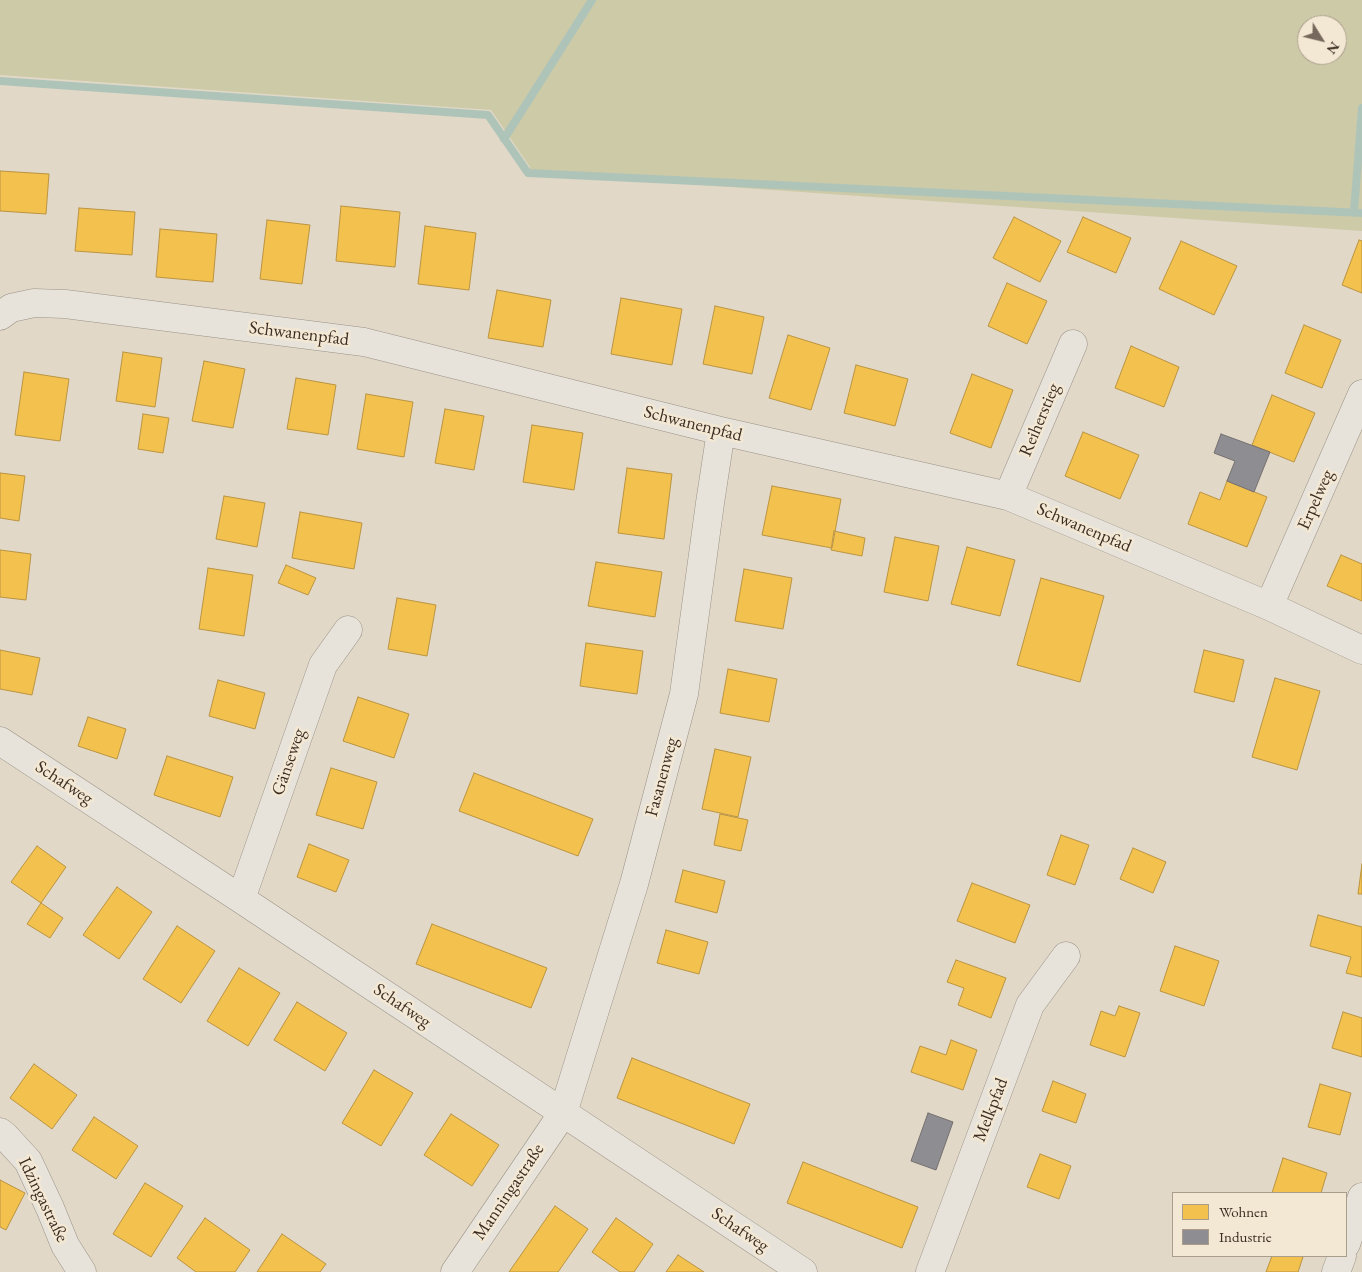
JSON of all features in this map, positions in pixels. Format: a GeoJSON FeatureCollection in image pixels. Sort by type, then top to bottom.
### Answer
{"type":"FeatureCollection","features":[{"type":"Feature","properties":{"kind":"street","name":"Schwanenpfad"},"geometry":{"type":"LineString","coordinates":[[0,316],[11,308],[34,303],[65,304],[364,342],[722,432],[1008,496],[1269,606],[1362,650]]}},
{"type":"Feature","properties":{"kind":"street","name":"Reiherstieg"},"geometry":{"type":"LineString","coordinates":[[1008,496],[1072,344]]}},
{"type":"Feature","properties":{"kind":"street","name":"Erpelweg"},"geometry":{"type":"LineString","coordinates":[[1269,606],[1362,394]]}},
{"type":"Feature","properties":{"kind":"street","name":"Fasanenweg"},"geometry":{"type":"LineString","coordinates":[[563,1113],[634,884],[684,694],[710,503],[722,432]]}},
{"type":"Feature","properties":{"kind":"street","name":"Gänseweg"},"geometry":{"type":"LineString","coordinates":[[241,899],[323,665],[348,630]]}},
{"type":"Feature","properties":{"kind":"street","name":"Schafweg"},"geometry":{"type":"LineString","coordinates":[[3,749],[241,899],[803,1272]]}},
{"type":"Feature","properties":{"kind":"street","name":"Melkpfad"},"geometry":{"type":"LineString","coordinates":[[930,1272],[1030,1005],[1066,956]]}},
{"type":"Feature","properties":{"kind":"street","name":"Manningastraße"},"geometry":{"type":"LineString","coordinates":[[455,1272],[563,1113]]}},
{"type":"Feature","properties":{"kind":"street","name":"Idzingastraße"},"geometry":{"type":"LineString","coordinates":[[0,1132],[28,1161],[65,1245],[82,1272]]}},
{"type":"Feature","properties":{"kind":"street"},"geometry":{"type":"LineString","coordinates":[[1347,1241],[1362,1197]]}},
{"type":"Feature","properties":{"kind":"street"},"geometry":{"type":"LineString","coordinates":[[1336,1272],[1342,1257]]}},
{"type":"Feature","properties":{"kind":"shaded area"},"geometry":{"type":"Polygon","coordinates":[[[0,0],[1362,0],[1362,231],[528,173],[530,167],[491,110],[0,75],[0,0]]]}},
{"type":"Feature","properties":{"kind":"building: Wohnen"},"geometry":{"type":"Polygon","coordinates":[[[0,171],[49,174],[46,214],[0,211],[0,171]]]}},
{"type":"Feature","properties":{"kind":"building: Wohnen"},"geometry":{"type":"Polygon","coordinates":[[[341,206],[400,212],[395,267],[336,261],[341,206]]]}},
{"type":"Feature","properties":{"kind":"building: Wohnen"},"geometry":{"type":"Polygon","coordinates":[[[79,208],[135,212],[132,255],[75,251],[79,208]]]}},
{"type":"Feature","properties":{"kind":"building: Wohnen"},"geometry":{"type":"Polygon","coordinates":[[[1014,217],[1061,241],[1040,282],[993,258],[1014,217]]]}},
{"type":"Feature","properties":{"kind":"building: Wohnen"},"geometry":{"type":"Polygon","coordinates":[[[1083,217],[1131,238],[1116,273],[1067,252],[1083,217]]]}},
{"type":"Feature","properties":{"kind":"building: Wohnen"},"geometry":{"type":"Polygon","coordinates":[[[267,220],[310,225],[302,284],[260,279],[267,220]]]}},
{"type":"Feature","properties":{"kind":"building: Wohnen"},"geometry":{"type":"Polygon","coordinates":[[[425,226],[476,233],[469,290],[418,284],[425,226]]]}},
{"type":"Feature","properties":{"kind":"building: Wohnen"},"geometry":{"type":"Polygon","coordinates":[[[160,229],[217,234],[213,282],[156,277],[160,229]]]}},
{"type":"Feature","properties":{"kind":"building: Wohnen"},"geometry":{"type":"Polygon","coordinates":[[[1359,240],[1362,241],[1362,293],[1342,285],[1359,240]]]}},
{"type":"Feature","properties":{"kind":"building: Wohnen"},"geometry":{"type":"Polygon","coordinates":[[[1181,241],[1237,266],[1214,315],[1159,289],[1181,241]]]}},
{"type":"Feature","properties":{"kind":"building: Wohnen"},"geometry":{"type":"Polygon","coordinates":[[[1007,283],[1047,301],[1027,344],[988,326],[1007,283]]]}},
{"type":"Feature","properties":{"kind":"building: Wohnen"},"geometry":{"type":"Polygon","coordinates":[[[497,290],[551,300],[543,347],[488,338],[497,290]]]}},
{"type":"Feature","properties":{"kind":"building: Wohnen"},"geometry":{"type":"Polygon","coordinates":[[[621,298],[682,309],[672,365],[611,354],[621,298]]]}},
{"type":"Feature","properties":{"kind":"building: Wohnen"},"geometry":{"type":"Polygon","coordinates":[[[715,306],[764,317],[752,374],[703,364],[715,306]]]}},
{"type":"Feature","properties":{"kind":"building: Wohnen"},"geometry":{"type":"Polygon","coordinates":[[[1304,325],[1341,340],[1322,388],[1285,373],[1304,325]]]}},
{"type":"Feature","properties":{"kind":"building: Wohnen"},"geometry":{"type":"Polygon","coordinates":[[[788,335],[830,348],[811,410],[769,398],[788,335]]]}},
{"type":"Feature","properties":{"kind":"building: Wohnen"},"geometry":{"type":"Polygon","coordinates":[[[1131,346],[1179,367],[1164,407],[1115,388],[1131,346]]]}},
{"type":"Feature","properties":{"kind":"building: Wohnen"},"geometry":{"type":"Polygon","coordinates":[[[123,352],[162,358],[155,407],[116,401],[123,352]]]}},
{"type":"Feature","properties":{"kind":"building: Wohnen"},"geometry":{"type":"Polygon","coordinates":[[[204,361],[245,369],[233,428],[192,421],[204,361]]]}},
{"type":"Feature","properties":{"kind":"building: Wohnen"},"geometry":{"type":"Polygon","coordinates":[[[856,365],[908,379],[895,426],[844,413],[856,365]]]}},
{"type":"Feature","properties":{"kind":"building: Wohnen"},"geometry":{"type":"Polygon","coordinates":[[[24,372],[69,379],[60,441],[15,435],[24,372]]]}},
{"type":"Feature","properties":{"kind":"building: Wohnen"},"geometry":{"type":"Polygon","coordinates":[[[972,374],[1013,390],[991,448],[950,433],[972,374]]]}},
{"type":"Feature","properties":{"kind":"building: Wohnen"},"geometry":{"type":"Polygon","coordinates":[[[296,378],[336,385],[328,435],[287,429],[296,378]]]}},
{"type":"Feature","properties":{"kind":"building: Wohnen"},"geometry":{"type":"Polygon","coordinates":[[[366,394],[413,402],[404,457],[357,449],[366,394]]]}},
{"type":"Feature","properties":{"kind":"building: Wohnen"},"geometry":{"type":"Polygon","coordinates":[[[1272,395],[1315,413],[1294,462],[1252,445],[1272,395]]]}},
{"type":"Feature","properties":{"kind":"building: Wohnen"},"geometry":{"type":"Polygon","coordinates":[[[445,409],[484,416],[474,470],[435,463],[445,409]]]}},
{"type":"Feature","properties":{"kind":"building: Wohnen"},"geometry":{"type":"Polygon","coordinates":[[[143,414],[169,418],[163,453],[138,449],[143,414]]]}},
{"type":"Feature","properties":{"kind":"building: Wohnen"},"geometry":{"type":"Polygon","coordinates":[[[532,425],[583,433],[574,490],[523,482],[532,425]]]}},
{"type":"Feature","properties":{"kind":"building: Wohnen"},"geometry":{"type":"Polygon","coordinates":[[[1083,432],[1139,455],[1120,499],[1065,476],[1083,432]]]}},
{"type":"Feature","properties":{"kind":"building: Wohnen"},"geometry":{"type":"Polygon","coordinates":[[[627,468],[672,474],[664,539],[618,533],[627,468]]]}},
{"type":"Feature","properties":{"kind":"building: Wohnen"},"geometry":{"type":"Polygon","coordinates":[[[0,473],[25,476],[19,521],[0,518],[0,473]]]}},
{"type":"Feature","properties":{"kind":"building: Wohnen"},"geometry":{"type":"Polygon","coordinates":[[[1227,481],[1267,497],[1247,547],[1188,524],[1200,492],[1220,500],[1227,481]]]}},
{"type":"Feature","properties":{"kind":"building: Wohnen"},"geometry":{"type":"Polygon","coordinates":[[[772,486],[841,499],[832,548],[762,535],[772,486]]]}},
{"type":"Feature","properties":{"kind":"building: Wohnen"},"geometry":{"type":"Polygon","coordinates":[[[224,496],[265,503],[257,547],[216,539],[224,496]]]}},
{"type":"Feature","properties":{"kind":"building: Wohnen"},"geometry":{"type":"Polygon","coordinates":[[[300,512],[362,523],[354,569],[292,558],[300,512]]]}},
{"type":"Feature","properties":{"kind":"building: Wohnen"},"geometry":{"type":"Polygon","coordinates":[[[834,531],[865,538],[862,556],[831,550],[834,531]]]}},
{"type":"Feature","properties":{"kind":"building: Wohnen"},"geometry":{"type":"Polygon","coordinates":[[[895,537],[939,546],[928,601],[884,592],[895,537]]]}},
{"type":"Feature","properties":{"kind":"building: Wohnen"},"geometry":{"type":"Polygon","coordinates":[[[967,547],[1015,560],[1000,616],[951,604],[967,547]]]}},
{"type":"Feature","properties":{"kind":"building: Wohnen"},"geometry":{"type":"Polygon","coordinates":[[[0,550],[31,554],[26,600],[0,597],[0,550]]]}},
{"type":"Feature","properties":{"kind":"building: Wohnen"},"geometry":{"type":"Polygon","coordinates":[[[1341,555],[1362,564],[1362,601],[1327,586],[1341,555]]]}},
{"type":"Feature","properties":{"kind":"building: Wohnen"},"geometry":{"type":"Polygon","coordinates":[[[596,562],[662,572],[655,617],[588,606],[596,562]]]}},
{"type":"Feature","properties":{"kind":"building: Wohnen"},"geometry":{"type":"Polygon","coordinates":[[[286,565],[316,578],[308,595],[278,583],[286,565]]]}},
{"type":"Feature","properties":{"kind":"building: Wohnen"},"geometry":{"type":"Polygon","coordinates":[[[208,568],[253,575],[244,636],[199,629],[208,568]]]}},
{"type":"Feature","properties":{"kind":"building: Wohnen"},"geometry":{"type":"Polygon","coordinates":[[[744,569],[792,578],[783,629],[735,621],[744,569]]]}},
{"type":"Feature","properties":{"kind":"building: Wohnen"},"geometry":{"type":"Polygon","coordinates":[[[1041,578],[1104,596],[1080,682],[1017,665],[1041,578]]]}},
{"type":"Feature","properties":{"kind":"building: Wohnen"},"geometry":{"type":"Polygon","coordinates":[[[397,598],[436,605],[427,656],[388,649],[397,598]]]}},
{"type":"Feature","properties":{"kind":"building: Wohnen"},"geometry":{"type":"Polygon","coordinates":[[[586,643],[643,651],[637,694],[580,686],[586,643]]]}},
{"type":"Feature","properties":{"kind":"building: Wohnen"},"geometry":{"type":"Polygon","coordinates":[[[0,650],[40,658],[32,695],[0,689],[0,650]]]}},
{"type":"Feature","properties":{"kind":"building: Wohnen"},"geometry":{"type":"Polygon","coordinates":[[[1204,650],[1244,660],[1234,702],[1194,692],[1204,650]]]}},
{"type":"Feature","properties":{"kind":"building: Wohnen"},"geometry":{"type":"Polygon","coordinates":[[[728,669],[777,679],[769,722],[720,713],[728,669]]]}},
{"type":"Feature","properties":{"kind":"building: Wohnen"},"geometry":{"type":"Polygon","coordinates":[[[1275,678],[1320,691],[1297,770],[1252,757],[1275,678]]]}},
{"type":"Feature","properties":{"kind":"building: Wohnen"},"geometry":{"type":"Polygon","coordinates":[[[218,680],[265,693],[255,729],[209,716],[218,680]]]}},
{"type":"Feature","properties":{"kind":"building: Wohnen"},"geometry":{"type":"Polygon","coordinates":[[[358,697],[409,714],[394,758],[343,741],[358,697]]]}},
{"type":"Feature","properties":{"kind":"building: Wohnen"},"geometry":{"type":"Polygon","coordinates":[[[88,717],[126,729],[117,759],[78,746],[88,717]]]}},
{"type":"Feature","properties":{"kind":"building: Wohnen"},"geometry":{"type":"Polygon","coordinates":[[[715,749],[751,757],[738,817],[702,809],[715,749]]]}},
{"type":"Feature","properties":{"kind":"building: Wohnen"},"geometry":{"type":"Polygon","coordinates":[[[167,756],[233,777],[220,817],[154,795],[167,756]]]}},
{"type":"Feature","properties":{"kind":"building: Wohnen"},"geometry":{"type":"Polygon","coordinates":[[[331,768],[377,782],[363,829],[316,815],[331,768]]]}},
{"type":"Feature","properties":{"kind":"building: Wohnen"},"geometry":{"type":"Polygon","coordinates":[[[474,773],[593,819],[578,856],[459,811],[474,773]]]}},
{"type":"Feature","properties":{"kind":"building: Wohnen"},"geometry":{"type":"Polygon","coordinates":[[[720,814],[748,820],[741,851],[714,845],[720,814]]]}},
{"type":"Feature","properties":{"kind":"building: Wohnen"},"geometry":{"type":"Polygon","coordinates":[[[1061,835],[1089,845],[1075,885],[1047,875],[1061,835]]]}},
{"type":"Feature","properties":{"kind":"building: Wohnen"},"geometry":{"type":"Polygon","coordinates":[[[309,844],[349,860],[336,892],[297,877],[309,844]]]}},
{"type":"Feature","properties":{"kind":"building: Wohnen"},"geometry":{"type":"Polygon","coordinates":[[[37,846],[66,867],[41,903],[11,882],[37,846]]]}},
{"type":"Feature","properties":{"kind":"building: Wohnen"},"geometry":{"type":"Polygon","coordinates":[[[1133,848],[1166,862],[1153,893],[1120,879],[1133,848]]]}},
{"type":"Feature","properties":{"kind":"building: Wohnen"},"geometry":{"type":"Polygon","coordinates":[[[1362,864],[1362,894],[1358,894],[1362,864]]]}},
{"type":"Feature","properties":{"kind":"building: Wohnen"},"geometry":{"type":"Polygon","coordinates":[[[683,870],[725,881],[717,913],[675,902],[683,870]]]}},
{"type":"Feature","properties":{"kind":"building: Wohnen"},"geometry":{"type":"Polygon","coordinates":[[[972,883],[1030,905],[1015,943],[957,921],[972,883]]]}},
{"type":"Feature","properties":{"kind":"building: Wohnen"},"geometry":{"type":"Polygon","coordinates":[[[117,887],[152,912],[119,959],[83,935],[117,887]]]}},
{"type":"Feature","properties":{"kind":"building: Wohnen"},"geometry":{"type":"Polygon","coordinates":[[[41,903],[63,918],[50,938],[27,924],[41,903]]]}},
{"type":"Feature","properties":{"kind":"building: Wohnen"},"geometry":{"type":"Polygon","coordinates":[[[1318,915],[1362,927],[1362,977],[1346,973],[1351,957],[1310,946],[1318,915]]]}},
{"type":"Feature","properties":{"kind":"building: Wohnen"},"geometry":{"type":"Polygon","coordinates":[[[432,924],[547,968],[531,1008],[416,964],[432,924]]]}},
{"type":"Feature","properties":{"kind":"building: Wohnen"},"geometry":{"type":"Polygon","coordinates":[[[177,926],[215,951],[181,1003],[143,979],[177,926]]]}},
{"type":"Feature","properties":{"kind":"building: Wohnen"},"geometry":{"type":"Polygon","coordinates":[[[666,930],[708,942],[699,974],[657,963],[666,930]]]}},
{"type":"Feature","properties":{"kind":"building: Wohnen"},"geometry":{"type":"Polygon","coordinates":[[[1175,946],[1219,961],[1204,1006],[1160,991],[1175,946]]]}},
{"type":"Feature","properties":{"kind":"building: Wohnen"},"geometry":{"type":"Polygon","coordinates":[[[956,960],[1006,978],[991,1018],[958,1005],[964,988],[947,982],[956,960]]]}},
{"type":"Feature","properties":{"kind":"building: Wohnen"},"geometry":{"type":"Polygon","coordinates":[[[239,968],[280,993],[248,1046],[207,1021],[239,968]]]}},
{"type":"Feature","properties":{"kind":"building: Wohnen"},"geometry":{"type":"Polygon","coordinates":[[[297,1002],[347,1033],[325,1071],[274,1040],[297,1002]]]}},
{"type":"Feature","properties":{"kind":"building: Wohnen"},"geometry":{"type":"Polygon","coordinates":[[[1119,1006],[1140,1013],[1125,1057],[1090,1045],[1101,1011],[1115,1016],[1119,1006]]]}},
{"type":"Feature","properties":{"kind":"building: Wohnen"},"geometry":{"type":"Polygon","coordinates":[[[1343,1012],[1362,1018],[1362,1057],[1332,1048],[1343,1012]]]}},
{"type":"Feature","properties":{"kind":"building: Wohnen"},"geometry":{"type":"Polygon","coordinates":[[[951,1040],[977,1050],[963,1090],[911,1072],[920,1046],[946,1055],[951,1040]]]}},
{"type":"Feature","properties":{"kind":"building: Wohnen"},"geometry":{"type":"Polygon","coordinates":[[[632,1058],[750,1104],[734,1144],[617,1098],[632,1058]]]}},
{"type":"Feature","properties":{"kind":"building: Wohnen"},"geometry":{"type":"Polygon","coordinates":[[[34,1064],[77,1095],[52,1129],[10,1098],[34,1064]]]}},
{"type":"Feature","properties":{"kind":"building: Wohnen"},"geometry":{"type":"Polygon","coordinates":[[[374,1070],[413,1093],[381,1146],[342,1123],[374,1070]]]}},
{"type":"Feature","properties":{"kind":"building: Wohnen"},"geometry":{"type":"Polygon","coordinates":[[[1053,1081],[1086,1094],[1076,1123],[1042,1111],[1053,1081]]]}},
{"type":"Feature","properties":{"kind":"building: Wohnen"},"geometry":{"type":"Polygon","coordinates":[[[1320,1084],[1351,1093],[1340,1135],[1308,1127],[1320,1084]]]}},
{"type":"Feature","properties":{"kind":"building: Wohnen"},"geometry":{"type":"Polygon","coordinates":[[[451,1114],[499,1145],[472,1186],[424,1155],[451,1114]]]}},
{"type":"Feature","properties":{"kind":"building: Wohnen"},"geometry":{"type":"Polygon","coordinates":[[[94,1117],[138,1146],[116,1179],[72,1150],[94,1117]]]}},
{"type":"Feature","properties":{"kind":"building: Wohnen"},"geometry":{"type":"Polygon","coordinates":[[[1040,1154],[1071,1166],[1059,1199],[1027,1187],[1040,1154]]]}},
{"type":"Feature","properties":{"kind":"building: Wohnen"},"geometry":{"type":"Polygon","coordinates":[[[1283,1158],[1327,1173],[1321,1192],[1272,1192],[1283,1158]]]}},
{"type":"Feature","properties":{"kind":"building: Wohnen"},"geometry":{"type":"Polygon","coordinates":[[[803,1162],[918,1207],[902,1248],[787,1203],[803,1162]]]}},
{"type":"Feature","properties":{"kind":"building: Wohnen"},"geometry":{"type":"Polygon","coordinates":[[[0,1180],[25,1193],[6,1230],[0,1227],[0,1180]]]}},
{"type":"Feature","properties":{"kind":"building: Wohnen"},"geometry":{"type":"Polygon","coordinates":[[[145,1183],[183,1206],[151,1257],[113,1234],[145,1183]]]}},
{"type":"Feature","properties":{"kind":"building: Wohnen"},"geometry":{"type":"Polygon","coordinates":[[[555,1206],[588,1229],[558,1272],[509,1272],[555,1206]]]}},
{"type":"Feature","properties":{"kind":"building: Wohnen"},"geometry":{"type":"Polygon","coordinates":[[[205,1218],[250,1250],[235,1272],[196,1272],[177,1258],[205,1218]]]}},
{"type":"Feature","properties":{"kind":"building: Wohnen"},"geometry":{"type":"Polygon","coordinates":[[[616,1218],[653,1244],[634,1272],[620,1272],[592,1252],[616,1218]]]}},
{"type":"Feature","properties":{"kind":"building: Wohnen"},"geometry":{"type":"Polygon","coordinates":[[[282,1234],[326,1264],[320,1272],[257,1272],[282,1234]]]}},
{"type":"Feature","properties":{"kind":"building: Wohnen"},"geometry":{"type":"Polygon","coordinates":[[[678,1255],[704,1272],[666,1272],[678,1255]]]}},
{"type":"Feature","properties":{"kind":"building: Wohnen"},"geometry":{"type":"Polygon","coordinates":[[[1272,1257],[1303,1257],[1298,1272],[1266,1272],[1272,1257]]]}},
{"type":"Feature","properties":{"kind":"building: Industrie"},"geometry":{"type":"Polygon","coordinates":[[[1221,434],[1270,452],[1254,492],[1227,481],[1235,461],[1214,453],[1221,434]]]}},
{"type":"Feature","properties":{"kind":"building: Industrie"},"geometry":{"type":"Polygon","coordinates":[[[928,1113],[953,1122],[936,1170],[911,1161],[928,1113]]]}},
{"type":"Feature","properties":{"kind":"waterway"},"geometry":{"type":"LineString","coordinates":[[504,139],[592,0]]}},
{"type":"Feature","properties":{"kind":"waterway"},"geometry":{"type":"LineString","coordinates":[[0,81],[488,115],[528,173],[1362,213]]}},
{"type":"Feature","properties":{"kind":"waterway"},"geometry":{"type":"LineString","coordinates":[[1354,212],[1362,108]]}}]}
